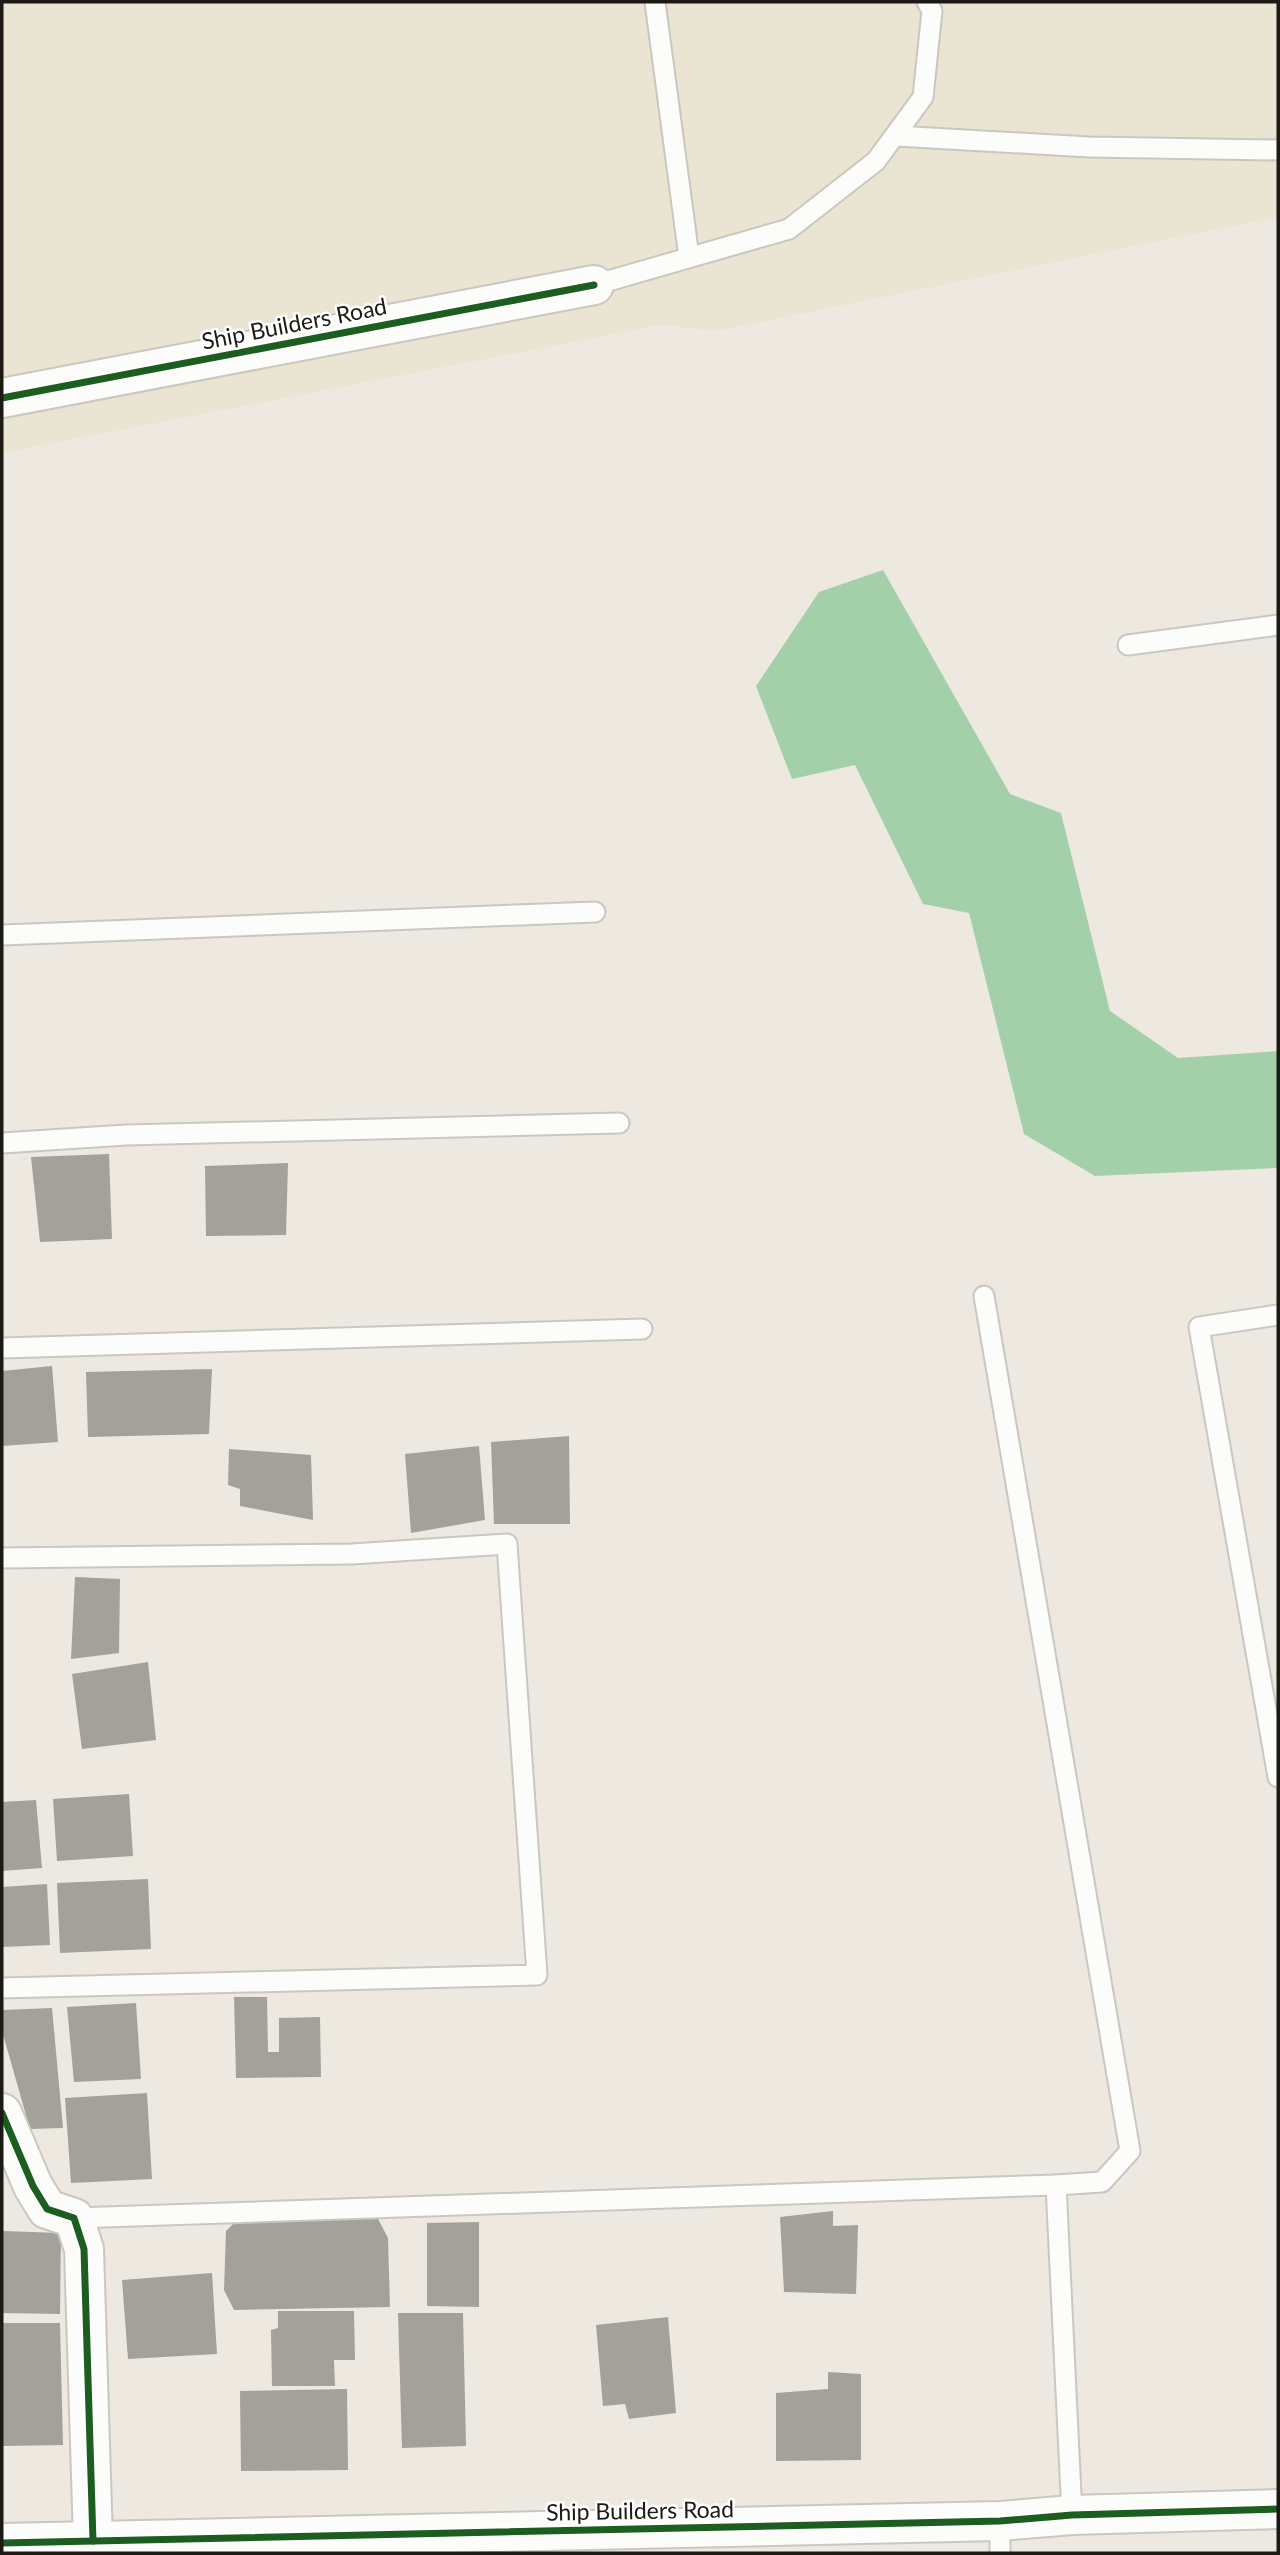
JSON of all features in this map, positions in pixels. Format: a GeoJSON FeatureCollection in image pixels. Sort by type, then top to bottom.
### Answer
{"type":"FeatureCollection","features":[{"type":"Feature","properties":{"kind":"street","name":"Ship Builders Road"},"geometry":{"type":"LineString","coordinates":[[2,398],[594,285]]}},
{"type":"Feature","properties":{"kind":"street"},"geometry":{"type":"LineString","coordinates":[[2,2113],[33,2186],[47,2209],[74,2218],[84,2249],[93,2541]]}},
{"type":"Feature","properties":{"kind":"street","name":"Ship Builders Road"},"geometry":{"type":"LineString","coordinates":[[2,2543],[1000,2537],[1072,2515],[1278,2509]]}},
{"type":"Feature","properties":{"kind":"lane"},"geometry":{"type":"LineString","coordinates":[[656,2],[689,257]]}},
{"type":"Feature","properties":{"kind":"lane"},"geometry":{"type":"LineString","coordinates":[[594,285],[789,229],[876,161],[923,97],[932,11],[927,2]]}},
{"type":"Feature","properties":{"kind":"lane"},"geometry":{"type":"LineString","coordinates":[[896,136],[1089,146],[1278,150]]}},
{"type":"Feature","properties":{"kind":"lane"},"geometry":{"type":"LineString","coordinates":[[1128,645],[1278,625]]}},
{"type":"Feature","properties":{"kind":"lane"},"geometry":{"type":"LineString","coordinates":[[2,935],[595,912]]}},
{"type":"Feature","properties":{"kind":"lane"},"geometry":{"type":"LineString","coordinates":[[2,1143],[126,1135],[619,1123]]}},
{"type":"Feature","properties":{"kind":"lane"},"geometry":{"type":"LineString","coordinates":[[74,2218],[1102,2182],[1130,2151],[984,1296]]}},
{"type":"Feature","properties":{"kind":"lane"},"geometry":{"type":"LineString","coordinates":[[1278,1315],[1199,1327],[1278,1777]]}},
{"type":"Feature","properties":{"kind":"lane"},"geometry":{"type":"LineString","coordinates":[[2,1348],[642,1329]]}},
{"type":"Feature","properties":{"kind":"lane"},"geometry":{"type":"LineString","coordinates":[[2,1558],[352,1554],[507,1544],[537,1975],[2,1988]]}},
{"type":"Feature","properties":{"kind":"lane"},"geometry":{"type":"LineString","coordinates":[[1056,2185],[1072,2515]]}},
{"type":"Feature","properties":{"kind":"shaded area"},"geometry":{"type":"Polygon","coordinates":[[[2,2],[1278,2],[1278,217],[716,331],[661,325],[2,453],[2,2]]]}},
{"type":"Feature","properties":{"kind":"shaded area"},"geometry":{"type":"Polygon","coordinates":[[[883,570],[1010,794],[1061,813],[1110,1011],[1178,1058],[1278,1051],[1278,1168],[1095,1176],[1024,1134],[969,913],[923,904],[855,765],[792,779],[756,686],[819,592],[883,570]]]}},
{"type":"Feature","properties":{"kind":"building"},"geometry":{"type":"Polygon","coordinates":[[[109,1154],[112,1239],[40,1242],[31,1157],[109,1154]]]}},
{"type":"Feature","properties":{"kind":"building"},"geometry":{"type":"Polygon","coordinates":[[[288,1163],[286,1235],[206,1236],[205,1166],[288,1163]]]}},
{"type":"Feature","properties":{"kind":"building"},"geometry":{"type":"Polygon","coordinates":[[[52,1366],[58,1442],[2,1446],[2,1371],[52,1366]]]}},
{"type":"Feature","properties":{"kind":"building"},"geometry":{"type":"Polygon","coordinates":[[[212,1369],[209,1434],[88,1437],[86,1372],[212,1369]]]}},
{"type":"Feature","properties":{"kind":"building"},"geometry":{"type":"Polygon","coordinates":[[[569,1436],[570,1524],[494,1524],[491,1442],[569,1436]]]}},
{"type":"Feature","properties":{"kind":"building"},"geometry":{"type":"Polygon","coordinates":[[[479,1446],[485,1520],[411,1533],[405,1454],[479,1446]]]}},
{"type":"Feature","properties":{"kind":"building"},"geometry":{"type":"Polygon","coordinates":[[[229,1449],[311,1455],[313,1520],[240,1506],[240,1489],[228,1485],[229,1449]]]}},
{"type":"Feature","properties":{"kind":"building"},"geometry":{"type":"Polygon","coordinates":[[[75,1577],[120,1579],[119,1653],[71,1659],[75,1577]]]}},
{"type":"Feature","properties":{"kind":"building"},"geometry":{"type":"Polygon","coordinates":[[[148,1662],[156,1740],[82,1749],[72,1674],[148,1662]]]}},
{"type":"Feature","properties":{"kind":"building"},"geometry":{"type":"Polygon","coordinates":[[[129,1794],[133,1856],[57,1861],[53,1799],[129,1794]]]}},
{"type":"Feature","properties":{"kind":"building"},"geometry":{"type":"Polygon","coordinates":[[[36,1800],[42,1868],[2,1871],[2,1802],[36,1800]]]}},
{"type":"Feature","properties":{"kind":"building"},"geometry":{"type":"Polygon","coordinates":[[[148,1879],[151,1949],[60,1953],[57,1883],[148,1879]]]}},
{"type":"Feature","properties":{"kind":"building"},"geometry":{"type":"Polygon","coordinates":[[[47,1884],[50,1945],[2,1947],[2,1887],[47,1884]]]}},
{"type":"Feature","properties":{"kind":"building"},"geometry":{"type":"Polygon","coordinates":[[[234,1997],[267,1997],[268,2052],[279,2052],[279,2018],[320,2017],[321,2077],[236,2078],[234,1997]]]}},
{"type":"Feature","properties":{"kind":"building"},"geometry":{"type":"Polygon","coordinates":[[[136,2003],[141,2079],[74,2082],[67,2007],[136,2003]]]}},
{"type":"Feature","properties":{"kind":"building"},"geometry":{"type":"Polygon","coordinates":[[[52,2008],[63,2128],[30,2129],[2,2031],[2,2010],[52,2008]]]}},
{"type":"Feature","properties":{"kind":"building"},"geometry":{"type":"Polygon","coordinates":[[[147,2093],[152,2179],[71,2183],[65,2098],[147,2093]]]}},
{"type":"Feature","properties":{"kind":"building"},"geometry":{"type":"Polygon","coordinates":[[[833,2211],[833,2226],[858,2225],[856,2294],[784,2292],[780,2217],[833,2211]]]}},
{"type":"Feature","properties":{"kind":"building"},"geometry":{"type":"Polygon","coordinates":[[[377,2217],[388,2238],[390,2307],[234,2310],[224,2290],[226,2231],[235,2222],[377,2217]]]}},
{"type":"Feature","properties":{"kind":"building"},"geometry":{"type":"Polygon","coordinates":[[[479,2222],[479,2307],[427,2306],[427,2223],[479,2222]]]}},
{"type":"Feature","properties":{"kind":"building"},"geometry":{"type":"Polygon","coordinates":[[[2,2231],[61,2233],[60,2314],[2,2313],[2,2231]]]}},
{"type":"Feature","properties":{"kind":"building"},"geometry":{"type":"Polygon","coordinates":[[[212,2273],[217,2354],[128,2359],[122,2280],[212,2273]]]}},
{"type":"Feature","properties":{"kind":"building"},"geometry":{"type":"Polygon","coordinates":[[[278,2311],[354,2311],[355,2360],[334,2360],[335,2386],[272,2386],[271,2330],[278,2328],[278,2311]]]}},
{"type":"Feature","properties":{"kind":"building"},"geometry":{"type":"Polygon","coordinates":[[[398,2313],[463,2313],[466,2446],[402,2448],[398,2313]]]}},
{"type":"Feature","properties":{"kind":"building"},"geometry":{"type":"Polygon","coordinates":[[[668,2317],[676,2413],[629,2419],[625,2404],[603,2406],[596,2325],[668,2317]]]}},
{"type":"Feature","properties":{"kind":"building"},"geometry":{"type":"Polygon","coordinates":[[[2,2323],[60,2323],[63,2445],[2,2446],[2,2323]]]}},
{"type":"Feature","properties":{"kind":"building"},"geometry":{"type":"Polygon","coordinates":[[[828,2372],[861,2374],[861,2460],[776,2461],[776,2393],[828,2389],[828,2372]]]}},
{"type":"Feature","properties":{"kind":"building"},"geometry":{"type":"Polygon","coordinates":[[[347,2389],[348,2470],[241,2471],[240,2391],[347,2389]]]}},
{"type":"Feature","properties":{"kind":"cycle path"},"geometry":{"type":"LineString","coordinates":[[2,398],[594,285]]}},
{"type":"Feature","properties":{"kind":"cycle path"},"geometry":{"type":"LineString","coordinates":[[2,2113],[33,2186],[47,2209],[74,2218],[84,2249],[93,2541]]}},
{"type":"Feature","properties":{"kind":"cycle path"},"geometry":{"type":"LineString","coordinates":[[2,2543],[1000,2521],[1072,2515],[1278,2509]]}}]}
